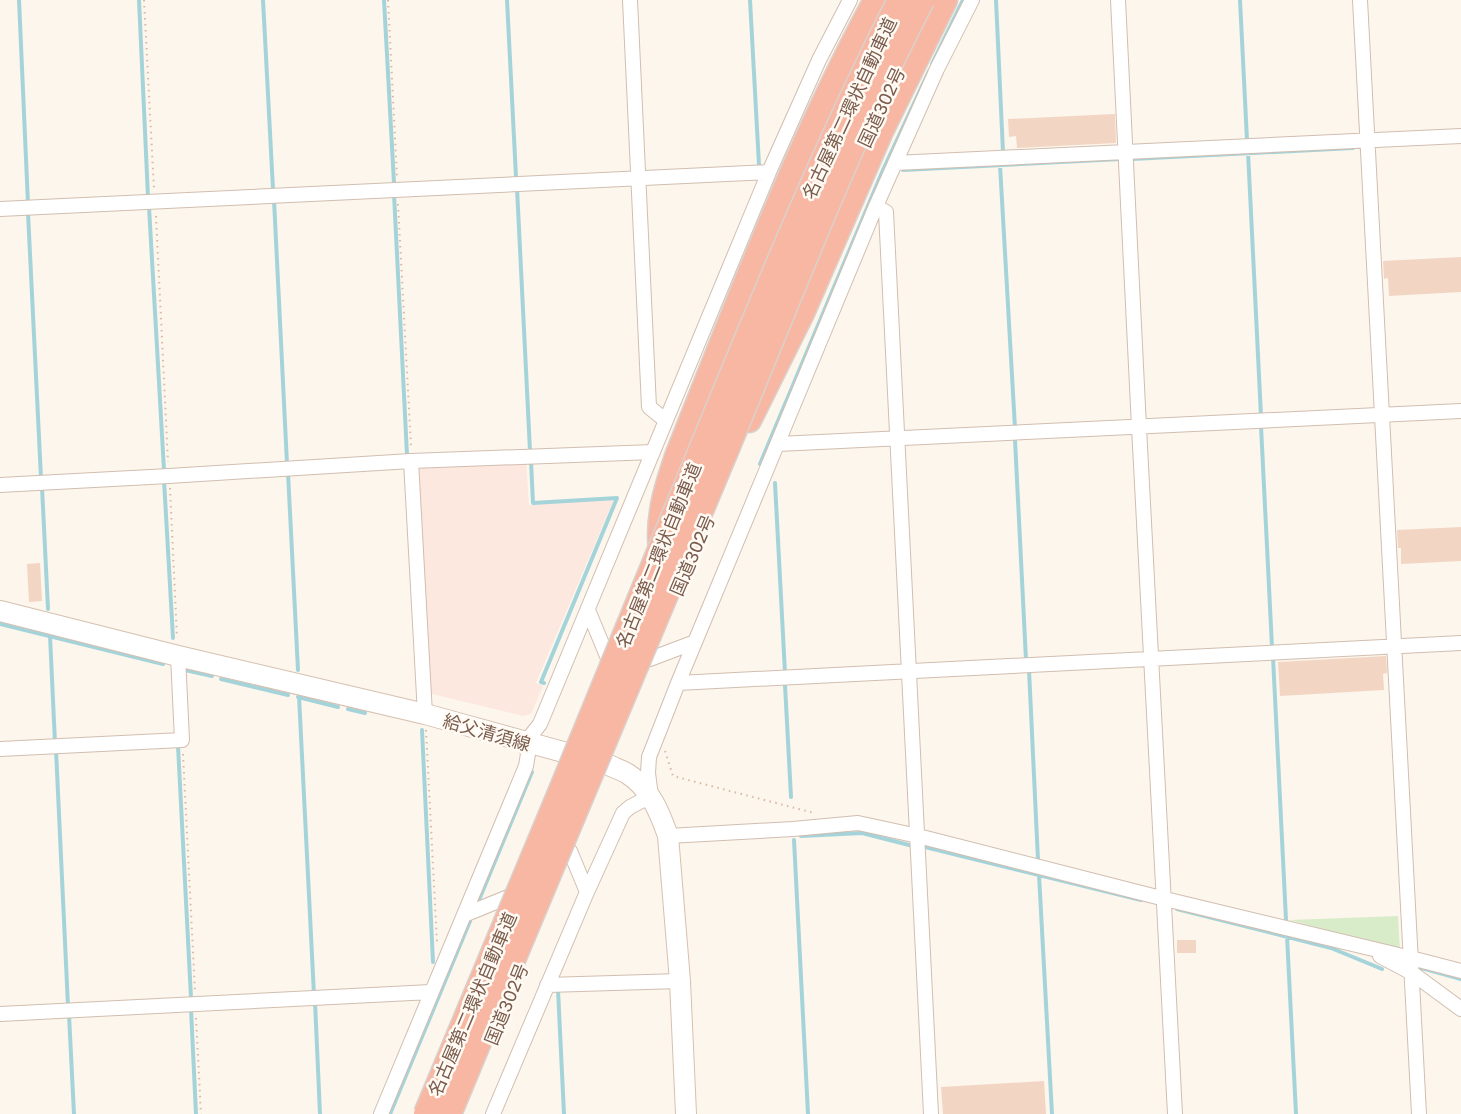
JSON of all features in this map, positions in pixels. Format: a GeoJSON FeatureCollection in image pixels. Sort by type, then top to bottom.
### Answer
{"type":"FeatureCollection","features":[{"type":"Feature","properties":{"kind":"highway"},"geometry":{"type":"LineString","coordinates":[[668,613],[660,543],[661,514],[663,500],[678,454],[794,170],[876,0]]}},
{"type":"Feature","properties":{"kind":"highway","name":"名古屋第二環状自動車道"},"geometry":{"type":"LineString","coordinates":[[426,1114],[800,213],[851,100],[900,0]]}},
{"type":"Feature","properties":{"kind":"highway","name":"名古屋第二環状自動車道"},"geometry":{"type":"LineString","coordinates":[[449,1114],[819,223],[865,119],[922,0]]}},
{"type":"Feature","properties":{"kind":"highway","name":"国道302号"},"geometry":{"type":"LineString","coordinates":[[460,1114],[871,126],[934,0]]}},
{"type":"Feature","properties":{"kind":"highway"},"geometry":{"type":"LineString","coordinates":[[746,428],[802,313],[880,131],[945,0]]}},
{"type":"Feature","properties":{"kind":"main road","name":"給父清須線"},"geometry":{"type":"LineString","coordinates":[[0,611],[178,656],[426,714],[607,764],[628,774],[651,796],[668,836],[680,981],[686,1114]]}},
{"type":"Feature","properties":{"kind":"street"},"geometry":{"type":"LineString","coordinates":[[630,0],[649,407],[665,420]]}},
{"type":"Feature","properties":{"kind":"street"},"geometry":{"type":"LineString","coordinates":[[381,1114],[526,766],[528,754],[525,742],[540,724],[769,172],[819,60],[850,0]]}},
{"type":"Feature","properties":{"kind":"street"},"geometry":{"type":"LineString","coordinates":[[494,1114],[587,892],[623,813],[651,796],[648,773],[649,757],[678,682],[876,206],[937,69],[972,0]]}},
{"type":"Feature","properties":{"kind":"street"},"geometry":{"type":"LineString","coordinates":[[1118,0],[1175,1114]]}},
{"type":"Feature","properties":{"kind":"street"},"geometry":{"type":"LineString","coordinates":[[1360,0],[1419,1114]]}},
{"type":"Feature","properties":{"kind":"street"},"geometry":{"type":"LineString","coordinates":[[895,163],[1461,136]]}},
{"type":"Feature","properties":{"kind":"street"},"geometry":{"type":"LineString","coordinates":[[0,209],[769,172]]}},
{"type":"Feature","properties":{"kind":"street"},"geometry":{"type":"LineString","coordinates":[[876,206],[886,212],[931,1114]]}},
{"type":"Feature","properties":{"kind":"street"},"geometry":{"type":"LineString","coordinates":[[778,444],[1461,411]]}},
{"type":"Feature","properties":{"kind":"street"},"geometry":{"type":"LineString","coordinates":[[0,485],[411,461],[653,452]]}},
{"type":"Feature","properties":{"kind":"street"},"geometry":{"type":"LineString","coordinates":[[411,461],[426,714]]}},
{"type":"Feature","properties":{"kind":"street"},"geometry":{"type":"LineString","coordinates":[[588,610],[630,708]]}},
{"type":"Feature","properties":{"kind":"street"},"geometry":{"type":"LineString","coordinates":[[650,659],[695,642]]}},
{"type":"Feature","properties":{"kind":"street"},"geometry":{"type":"LineString","coordinates":[[678,682],[1461,643]]}},
{"type":"Feature","properties":{"kind":"street"},"geometry":{"type":"LineString","coordinates":[[0,749],[182,740],[178,656]]}},
{"type":"Feature","properties":{"kind":"street"},"geometry":{"type":"LineString","coordinates":[[668,836],[858,823],[1461,972]]}},
{"type":"Feature","properties":{"kind":"street"},"geometry":{"type":"LineString","coordinates":[[570,851],[587,892]]}},
{"type":"Feature","properties":{"kind":"street"},"geometry":{"type":"LineString","coordinates":[[464,915],[560,876]]}},
{"type":"Feature","properties":{"kind":"street"},"geometry":{"type":"LineString","coordinates":[[1362,947],[1412,973],[1461,1009]]}},
{"type":"Feature","properties":{"kind":"street"},"geometry":{"type":"LineString","coordinates":[[548,985],[680,981]]}},
{"type":"Feature","properties":{"kind":"street"},"geometry":{"type":"LineString","coordinates":[[0,1014],[431,992]]}},
{"type":"Feature","properties":{"kind":"path"},"geometry":{"type":"LineString","coordinates":[[144,0],[178,656]]}},
{"type":"Feature","properties":{"kind":"path"},"geometry":{"type":"LineString","coordinates":[[388,0],[411,461]]}},
{"type":"Feature","properties":{"kind":"path"},"geometry":{"type":"LineString","coordinates":[[426,714],[438,976]]}},
{"type":"Feature","properties":{"kind":"path"},"geometry":{"type":"LineString","coordinates":[[182,740],[201,1114]]}},
{"type":"Feature","properties":{"kind":"path"},"geometry":{"type":"LineString","coordinates":[[655,740],[664,745],[673,776],[815,813],[831,825]]}},
{"type":"Feature","properties":{"kind":"shaded area"},"geometry":{"type":"Polygon","coordinates":[[[526,460],[529,505],[614,499],[536,683],[543,686],[531,714],[523,716],[428,693],[416,466],[526,460]]]}},
{"type":"Feature","properties":{"kind":"green space"},"geometry":{"type":"Polygon","coordinates":[[[1398,916],[1400,951],[1290,920],[1398,916]]]}},
{"type":"Feature","properties":{"kind":"building"},"geometry":{"type":"Polygon","coordinates":[[[1115,114],[1116,143],[1017,148],[1016,136],[1009,137],[1008,119],[1115,114]]]}},
{"type":"Feature","properties":{"kind":"building"},"geometry":{"type":"Polygon","coordinates":[[[1461,257],[1461,292],[1389,296],[1388,278],[1384,279],[1383,261],[1461,257]]]}},
{"type":"Feature","properties":{"kind":"building"},"geometry":{"type":"Polygon","coordinates":[[[1461,527],[1461,561],[1401,564],[1401,548],[1398,548],[1397,530],[1461,527]]]}},
{"type":"Feature","properties":{"kind":"building"},"geometry":{"type":"Polygon","coordinates":[[[40,563],[42,601],[29,602],[27,564],[40,563]]]}},
{"type":"Feature","properties":{"kind":"building"},"geometry":{"type":"Polygon","coordinates":[[[1386,656],[1387,673],[1383,674],[1384,690],[1280,696],[1278,662],[1386,656]]]}},
{"type":"Feature","properties":{"kind":"building"},"geometry":{"type":"Polygon","coordinates":[[[1177,940],[1196,940],[1196,953],[1177,953],[1177,940]]]}},
{"type":"Feature","properties":{"kind":"building"},"geometry":{"type":"Polygon","coordinates":[[[1044,1081],[1046,1114],[943,1114],[941,1087],[1044,1081]]]}},
{"type":"Feature","properties":{"kind":"waterway"},"geometry":{"type":"LineString","coordinates":[[19,0],[28,204]]}},
{"type":"Feature","properties":{"kind":"waterway"},"geometry":{"type":"LineString","coordinates":[[139,0],[148,197]]}},
{"type":"Feature","properties":{"kind":"waterway"},"geometry":{"type":"LineString","coordinates":[[263,0],[273,189]]}},
{"type":"Feature","properties":{"kind":"waterway"},"geometry":{"type":"LineString","coordinates":[[384,0],[394,183]]}},
{"type":"Feature","properties":{"kind":"waterway"},"geometry":{"type":"LineString","coordinates":[[507,0],[516,177]]}},
{"type":"Feature","properties":{"kind":"waterway"},"geometry":{"type":"LineString","coordinates":[[750,0],[759,165]]}},
{"type":"Feature","properties":{"kind":"waterway"},"geometry":{"type":"LineString","coordinates":[[932,64],[963,0]]}},
{"type":"Feature","properties":{"kind":"waterway"},"geometry":{"type":"LineString","coordinates":[[996,0],[1003,152]]}},
{"type":"Feature","properties":{"kind":"waterway"},"geometry":{"type":"LineString","coordinates":[[1240,0],[1247,140]]}},
{"type":"Feature","properties":{"kind":"waterway"},"geometry":{"type":"LineString","coordinates":[[760,464],[883,170],[929,71]]}},
{"type":"Feature","properties":{"kind":"waterway"},"geometry":{"type":"LineString","coordinates":[[1132,159],[1353,148]]}},
{"type":"Feature","properties":{"kind":"waterway"},"geometry":{"type":"LineString","coordinates":[[1248,152],[1261,416]]}},
{"type":"Feature","properties":{"kind":"waterway"},"geometry":{"type":"LineString","coordinates":[[903,170],[1121,159]]}},
{"type":"Feature","properties":{"kind":"waterway"},"geometry":{"type":"LineString","coordinates":[[1000,165],[1015,428]]}},
{"type":"Feature","properties":{"kind":"waterway"},"geometry":{"type":"LineString","coordinates":[[517,188],[530,451]]}},
{"type":"Feature","properties":{"kind":"waterway"},"geometry":{"type":"LineString","coordinates":[[394,194],[407,455]]}},
{"type":"Feature","properties":{"kind":"waterway"},"geometry":{"type":"LineString","coordinates":[[274,200],[287,464]]}},
{"type":"Feature","properties":{"kind":"waterway"},"geometry":{"type":"LineString","coordinates":[[148,207],[164,470]]}},
{"type":"Feature","properties":{"kind":"waterway"},"geometry":{"type":"LineString","coordinates":[[28,213],[41,478]]}},
{"type":"Feature","properties":{"kind":"waterway"},"geometry":{"type":"LineString","coordinates":[[1261,426],[1272,647]]}},
{"type":"Feature","properties":{"kind":"waterway"},"geometry":{"type":"LineString","coordinates":[[1015,440],[1026,660]]}},
{"type":"Feature","properties":{"kind":"waterway"},"geometry":{"type":"LineString","coordinates":[[531,461],[533,503],[617,498],[541,682],[544,683]]}},
{"type":"Feature","properties":{"kind":"waterway"},"geometry":{"type":"LineString","coordinates":[[288,473],[298,670]]}},
{"type":"Feature","properties":{"kind":"waterway"},"geometry":{"type":"LineString","coordinates":[[164,480],[173,638]]}},
{"type":"Feature","properties":{"kind":"waterway"},"geometry":{"type":"LineString","coordinates":[[775,483],[785,673]]}},
{"type":"Feature","properties":{"kind":"waterway"},"geometry":{"type":"LineString","coordinates":[[42,487],[48,609]]}},
{"type":"Feature","properties":{"kind":"waterway"},"geometry":{"type":"LineString","coordinates":[[0,624],[163,664]]}},
{"type":"Feature","properties":{"kind":"waterway"},"geometry":{"type":"LineString","coordinates":[[50,636],[55,743]]}},
{"type":"Feature","properties":{"kind":"waterway"},"geometry":{"type":"LineString","coordinates":[[1273,657],[1286,920]]}},
{"type":"Feature","properties":{"kind":"waterway"},"geometry":{"type":"LineString","coordinates":[[185,670],[212,676]]}},
{"type":"Feature","properties":{"kind":"waterway"},"geometry":{"type":"LineString","coordinates":[[1029,670],[1038,860]]}},
{"type":"Feature","properties":{"kind":"waterway"},"geometry":{"type":"LineString","coordinates":[[221,679],[288,695]]}},
{"type":"Feature","properties":{"kind":"waterway"},"geometry":{"type":"LineString","coordinates":[[785,685],[791,797]]}},
{"type":"Feature","properties":{"kind":"waterway"},"geometry":{"type":"LineString","coordinates":[[299,696],[314,995]]}},
{"type":"Feature","properties":{"kind":"waterway"},"geometry":{"type":"LineString","coordinates":[[298,697],[338,707]]}},
{"type":"Feature","properties":{"kind":"waterway"},"geometry":{"type":"LineString","coordinates":[[348,709],[365,713]]}},
{"type":"Feature","properties":{"kind":"waterway"},"geometry":{"type":"LineString","coordinates":[[422,730],[433,962]]}},
{"type":"Feature","properties":{"kind":"waterway"},"geometry":{"type":"LineString","coordinates":[[178,746],[191,998]]}},
{"type":"Feature","properties":{"kind":"waterway"},"geometry":{"type":"LineString","coordinates":[[56,750],[68,1006]]}},
{"type":"Feature","properties":{"kind":"waterway"},"geometry":{"type":"LineString","coordinates":[[479,900],[532,772]]}},
{"type":"Feature","properties":{"kind":"waterway"},"geometry":{"type":"LineString","coordinates":[[801,836],[862,833],[913,846],[913,849]]}},
{"type":"Feature","properties":{"kind":"waterway"},"geometry":{"type":"LineString","coordinates":[[794,840],[808,1114]]}},
{"type":"Feature","properties":{"kind":"waterway"},"geometry":{"type":"LineString","coordinates":[[925,847],[1141,900]]}},
{"type":"Feature","properties":{"kind":"waterway"},"geometry":{"type":"LineString","coordinates":[[1039,875],[1052,1114]]}},
{"type":"Feature","properties":{"kind":"waterway"},"geometry":{"type":"LineString","coordinates":[[1177,909],[1331,948],[1382,969]]}},
{"type":"Feature","properties":{"kind":"waterway"},"geometry":{"type":"LineString","coordinates":[[390,1114],[470,921]]}},
{"type":"Feature","properties":{"kind":"waterway"},"geometry":{"type":"LineString","coordinates":[[1287,936],[1296,1114]]}},
{"type":"Feature","properties":{"kind":"waterway"},"geometry":{"type":"LineString","coordinates":[[1418,967],[1461,979]]}},
{"type":"Feature","properties":{"kind":"waterway"},"geometry":{"type":"LineString","coordinates":[[558,990],[564,1114]]}},
{"type":"Feature","properties":{"kind":"waterway"},"geometry":{"type":"LineString","coordinates":[[315,1002],[320,1114]]}},
{"type":"Feature","properties":{"kind":"waterway"},"geometry":{"type":"LineString","coordinates":[[189,1009],[191,1009],[196,1114]]}},
{"type":"Feature","properties":{"kind":"waterway"},"geometry":{"type":"LineString","coordinates":[[69,1015],[74,1114]]}}]}
